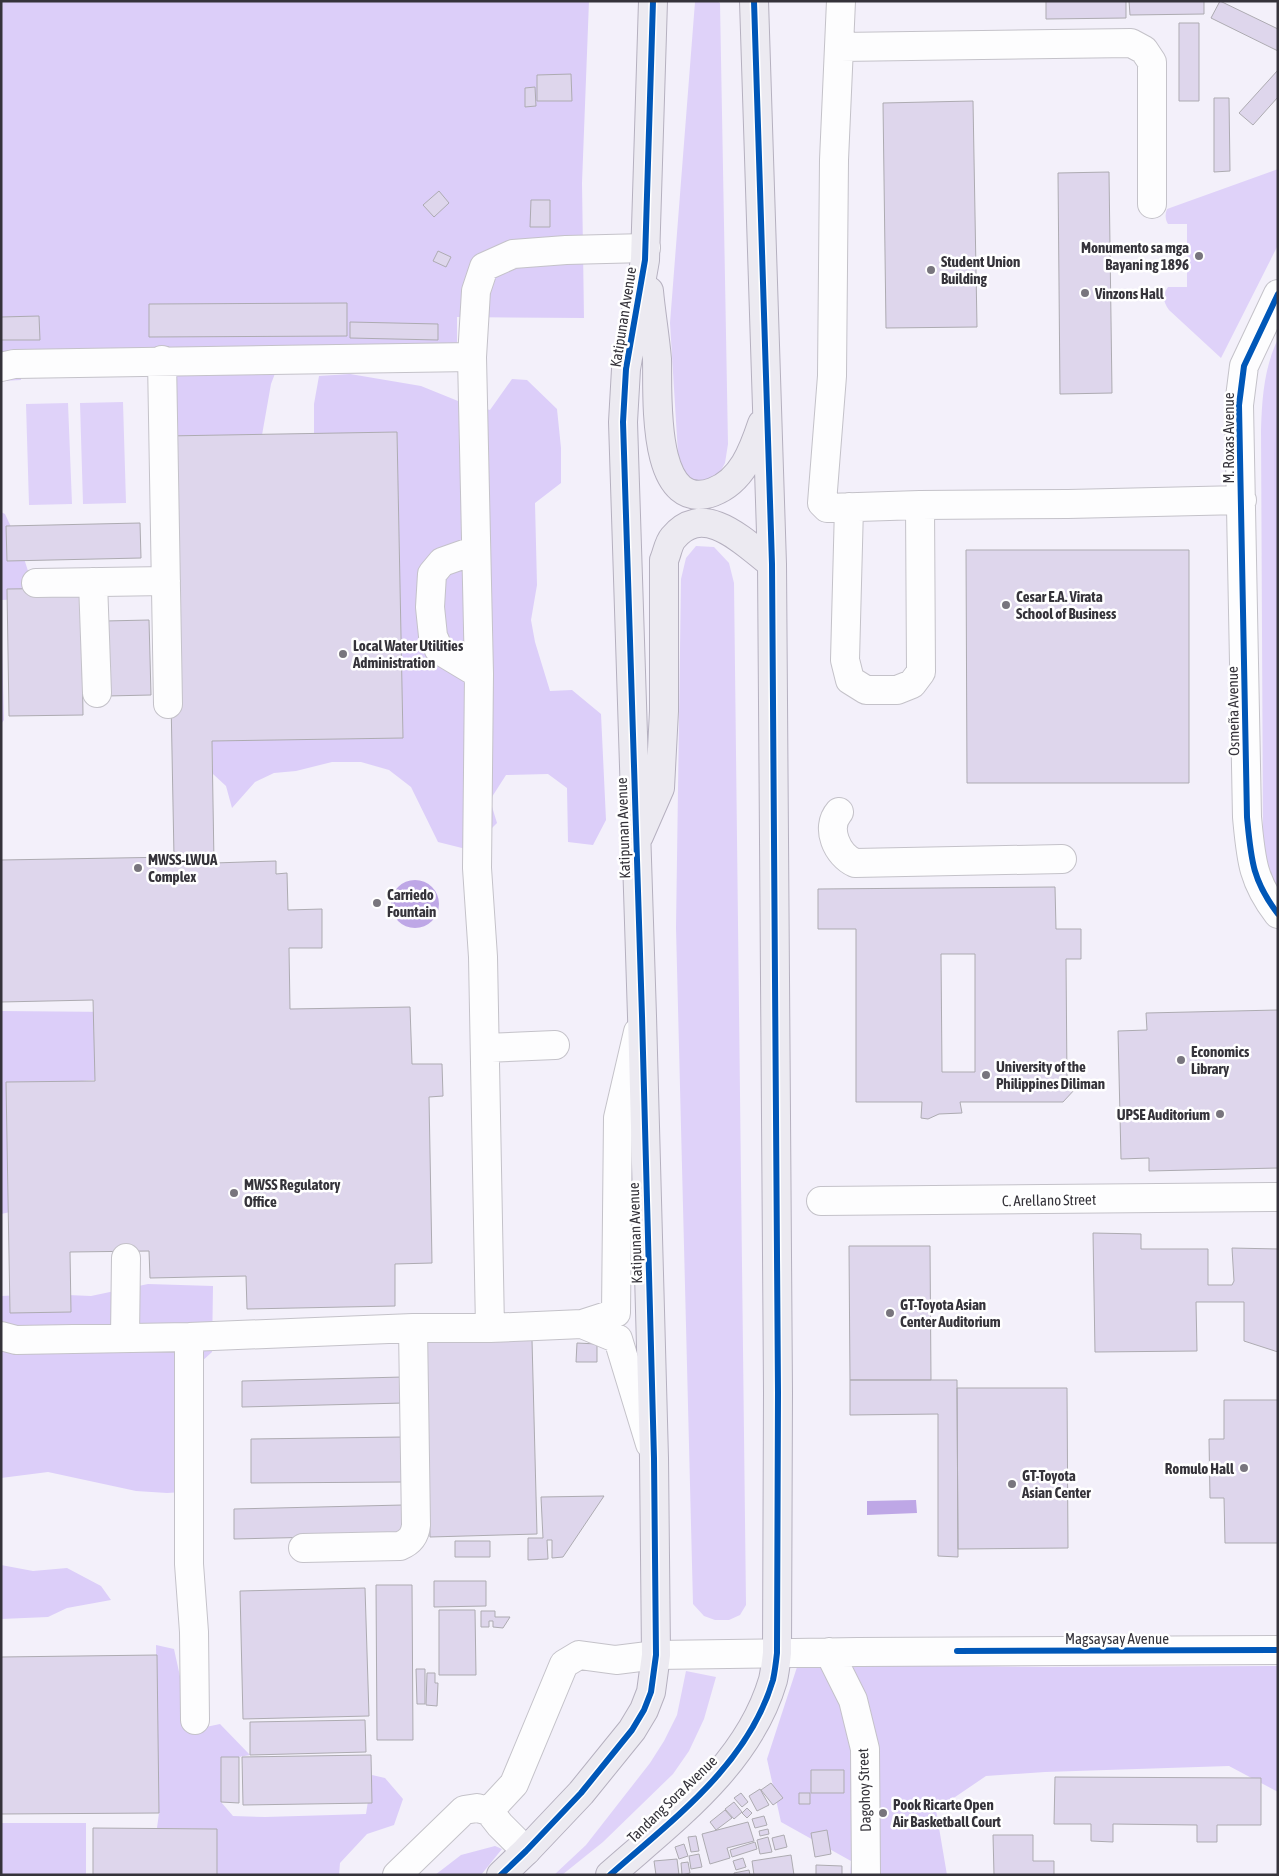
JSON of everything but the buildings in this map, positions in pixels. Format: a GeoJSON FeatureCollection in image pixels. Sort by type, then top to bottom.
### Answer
{"type":"FeatureCollection","features":[{"type":"Feature","properties":{"kind":"main road","name":"Katipunan Avenue"},"geometry":{"type":"LineString","coordinates":[[653,1],[646,254],[626,369],[624,422],[654,1458],[656,1656]]}},
{"type":"Feature","properties":{"kind":"main road"},"geometry":{"type":"LineString","coordinates":[[754,1],[772,564],[778,1392],[776,1653]]}},
{"type":"Feature","properties":{"kind":"main road"},"geometry":{"type":"LineString","coordinates":[[646,254],[656,356],[659,431],[663,457],[675,482],[685,491],[696,495],[719,490],[731,482],[742,469],[756,443],[766,412]]}},
{"type":"Feature","properties":{"kind":"main road"},"geometry":{"type":"LineString","coordinates":[[636,842],[660,788],[664,711],[664,560],[672,540],[682,530],[696,523],[715,524],[733,534],[772,564]]}},
{"type":"Feature","properties":{"kind":"main road","name":"Tandang Sora Avenue"},"geometry":{"type":"LineString","coordinates":[[610,1875],[687,1806],[721,1772],[745,1741],[760,1715],[774,1678],[776,1653]]}},
{"type":"Feature","properties":{"kind":"main road"},"geometry":{"type":"LineString","coordinates":[[501,1875],[580,1793],[632,1730],[644,1710],[651,1692],[656,1656]]}},
{"type":"Feature","properties":{"kind":"street"},"geometry":{"type":"LineString","coordinates":[[841,1],[834,160],[832,376],[822,503],[827,508],[1242,500]]}},
{"type":"Feature","properties":{"kind":"street"},"geometry":{"type":"LineString","coordinates":[[840,47],[1131,43],[1144,50],[1152,62],[1152,204]]}},
{"type":"Feature","properties":{"kind":"street"},"geometry":{"type":"LineString","coordinates":[[490,1328],[486,1048],[483,957],[477,868],[479,674],[472,357],[476,291],[484,267],[513,254],[566,250],[646,254]]}},
{"type":"Feature","properties":{"kind":"street","name":"M. Roxas Avenue"},"geometry":{"type":"LineString","coordinates":[[1242,500],[1239,405],[1242,377],[1244,366],[1278,294]]}},
{"type":"Feature","properties":{"kind":"street"},"geometry":{"type":"LineString","coordinates":[[1,367],[14,364],[162,360],[472,357]]}},
{"type":"Feature","properties":{"kind":"street"},"geometry":{"type":"LineString","coordinates":[[162,360],[168,704]]}},
{"type":"Feature","properties":{"kind":"street","name":"Osmeña Avenue"},"geometry":{"type":"LineString","coordinates":[[1242,500],[1249,833],[1254,872],[1259,886],[1278,914]]}},
{"type":"Feature","properties":{"kind":"street"},"geometry":{"type":"LineString","coordinates":[[849,507],[845,660],[850,680],[866,690],[897,690],[912,684],[921,672],[920,505]]}},
{"type":"Feature","properties":{"kind":"street"},"geometry":{"type":"LineString","coordinates":[[476,550],[442,562],[432,574],[430,607],[432,636],[439,650],[479,674]]}},
{"type":"Feature","properties":{"kind":"street"},"geometry":{"type":"LineString","coordinates":[[36,583],[166,581]]}},
{"type":"Feature","properties":{"kind":"street"},"geometry":{"type":"LineString","coordinates":[[94,582],[97,693]]}},
{"type":"Feature","properties":{"kind":"street"},"geometry":{"type":"LineString","coordinates":[[839,812],[834,818],[832,830],[843,854],[854,863],[1062,859]]}},
{"type":"Feature","properties":{"kind":"street"},"geometry":{"type":"LineString","coordinates":[[1,1336],[16,1340],[189,1337],[413,1328],[490,1328],[582,1324],[616,1313],[618,1118],[642,1016]]}},
{"type":"Feature","properties":{"kind":"street"},"geometry":{"type":"LineString","coordinates":[[486,1048],[555,1045]]}},
{"type":"Feature","properties":{"kind":"street","name":"C. Arellano Street"},"geometry":{"type":"LineString","coordinates":[[821,1201],[1278,1197]]}},
{"type":"Feature","properties":{"kind":"street"},"geometry":{"type":"LineString","coordinates":[[125,1338],[126,1258]]}},
{"type":"Feature","properties":{"kind":"street"},"geometry":{"type":"LineString","coordinates":[[582,1324],[618,1339],[654,1458]]}},
{"type":"Feature","properties":{"kind":"street"},"geometry":{"type":"LineString","coordinates":[[303,1548],[400,1546],[410,1540],[415,1533],[413,1328]]}},
{"type":"Feature","properties":{"kind":"street"},"geometry":{"type":"LineString","coordinates":[[189,1337],[188,1564],[194,1632],[195,1720]]}},
{"type":"Feature","properties":{"kind":"street","name":"Magsaysay Avenue"},"geometry":{"type":"LineString","coordinates":[[489,1811],[514,1784],[564,1664],[579,1655],[616,1660],[656,1656],[829,1652],[1278,1650]]}},
{"type":"Feature","properties":{"kind":"street","name":"Dagohoy Street"},"geometry":{"type":"LineString","coordinates":[[829,1652],[853,1700],[865,1749],[866,1875]]}},
{"type":"Feature","properties":{"kind":"street"},"geometry":{"type":"LineString","coordinates":[[397,1875],[464,1810],[477,1808],[489,1811],[526,1851]]}},
{"type":"Feature","properties":{"kind":"shaded area"},"geometry":{"type":"Polygon","coordinates":[[[1,1],[589,1],[582,183],[584,318],[457,317],[457,343],[410,349],[285,347],[271,384],[262,435],[166,436],[162,360],[20,351],[21,380],[1,381],[1,1]]]}},
{"type":"Feature","properties":{"kind":"shaded area"},"geometry":{"type":"Polygon","coordinates":[[[717,1],[720,3],[728,444],[725,463],[717,478],[702,485],[686,475],[678,454],[670,323],[695,2],[717,1]]]}},
{"type":"Feature","properties":{"kind":"shaded area"},"geometry":{"type":"Polygon","coordinates":[[[1278,169],[1278,245],[1221,358],[1169,310],[1165,304],[1164,296],[1168,287],[1187,287],[1187,224],[1168,224],[1166,211],[1167,209],[1278,169]]]}},
{"type":"Feature","properties":{"kind":"shaded area"},"geometry":{"type":"Polygon","coordinates":[[[1278,339],[1278,887],[1269,868],[1263,832],[1261,430],[1265,383],[1273,350],[1278,339]]]}},
{"type":"Feature","properties":{"kind":"shaded area"},"geometry":{"type":"Polygon","coordinates":[[[350,374],[421,386],[458,401],[490,410],[512,379],[527,380],[557,409],[561,448],[561,483],[535,503],[537,585],[531,620],[535,642],[550,691],[572,690],[601,714],[606,820],[593,845],[568,842],[567,788],[548,774],[506,775],[490,800],[497,823],[470,850],[438,842],[411,787],[389,770],[361,762],[332,762],[296,771],[274,773],[255,782],[232,808],[226,786],[213,774],[212,741],[403,738],[397,432],[314,434],[314,404],[319,376],[350,374]]]}},
{"type":"Feature","properties":{"kind":"shaded area"},"geometry":{"type":"Polygon","coordinates":[[[1278,385],[1278,841],[1274,454],[1278,385]]]}},
{"type":"Feature","properties":{"kind":"shaded area"},"geometry":{"type":"Polygon","coordinates":[[[123,402],[126,503],[83,504],[80,403],[123,402]]]}},
{"type":"Feature","properties":{"kind":"shaded area"},"geometry":{"type":"Polygon","coordinates":[[[68,403],[72,504],[29,505],[26,404],[68,403]]]}},
{"type":"Feature","properties":{"kind":"shaded area"},"geometry":{"type":"Polygon","coordinates":[[[1,512],[5,514],[20,546],[28,571],[28,599],[1,600],[1,512]]]}},
{"type":"Feature","properties":{"kind":"shaded area"},"geometry":{"type":"Polygon","coordinates":[[[696,546],[714,547],[729,563],[734,583],[746,1605],[740,1615],[729,1620],[715,1620],[704,1616],[693,1604],[676,928],[681,579],[686,558],[696,546]]]}},
{"type":"Feature","properties":{"kind":"shaded area"},"geometry":{"type":"Polygon","coordinates":[[[1,613],[4,720],[1,724],[1,613]]]}},
{"type":"Feature","properties":{"kind":"shaded area","name":"Carriedo Fountain"},"geometry":{"type":"Polygon","coordinates":[[[410,880],[420,880],[429,884],[435,890],[439,904],[435,918],[429,924],[420,928],[410,928],[401,924],[395,918],[391,909],[391,899],[395,890],[401,884],[410,880]]]}},
{"type":"Feature","properties":{"kind":"shaded area"},"geometry":{"type":"Polygon","coordinates":[[[1,1011],[113,1012],[115,1078],[16,1087],[15,1211],[1,1214],[1,1011]]]}},
{"type":"Feature","properties":{"kind":"shaded area"},"geometry":{"type":"Polygon","coordinates":[[[148,1284],[213,1286],[212,1352],[200,1363],[199,1491],[167,1493],[136,1491],[48,1472],[1,1478],[1,1296],[44,1294],[91,1296],[148,1284]]]}},
{"type":"Feature","properties":{"kind":"shaded area"},"geometry":{"type":"Polygon","coordinates":[[[916,1500],[917,1513],[867,1515],[867,1501],[916,1500]]]}},
{"type":"Feature","properties":{"kind":"shaded area"},"geometry":{"type":"Polygon","coordinates":[[[1,1565],[33,1571],[67,1568],[101,1586],[111,1600],[67,1608],[48,1617],[1,1619],[1,1565]]]}},
{"type":"Feature","properties":{"kind":"shaded area"},"geometry":{"type":"Polygon","coordinates":[[[156,1645],[174,1649],[186,1704],[187,1731],[220,1724],[250,1755],[221,1758],[221,1802],[233,1816],[366,1814],[372,1775],[385,1778],[403,1799],[394,1825],[367,1834],[340,1863],[339,1875],[217,1875],[217,1829],[157,1828],[159,1813],[156,1645]]]}},
{"type":"Feature","properties":{"kind":"shaded area"},"geometry":{"type":"Polygon","coordinates":[[[798,1664],[1047,1667],[1278,1666],[1278,1792],[1229,1766],[1045,1772],[986,1776],[936,1810],[947,1875],[850,1875],[851,1861],[781,1822],[767,1759],[798,1664]]]}},
{"type":"Feature","properties":{"kind":"shaded area"},"geometry":{"type":"Polygon","coordinates":[[[686,1671],[716,1677],[704,1719],[689,1751],[673,1774],[603,1842],[562,1875],[554,1875],[586,1845],[650,1763],[677,1715],[686,1671]]]}},
{"type":"Feature","properties":{"kind":"shaded area"},"geometry":{"type":"Polygon","coordinates":[[[1,1823],[86,1823],[86,1875],[1,1875],[1,1823]]]}},
{"type":"Feature","properties":{"kind":"shaded area"},"geometry":{"type":"Polygon","coordinates":[[[495,1846],[502,1849],[481,1875],[435,1875],[461,1855],[495,1846]]]}},
{"type":"Feature","properties":{"kind":"cycle path"},"geometry":{"type":"LineString","coordinates":[[501,1875],[581,1793],[632,1730],[644,1710],[651,1692],[656,1655],[654,1458],[623,422],[626,369],[645,260],[653,1]]}},
{"type":"Feature","properties":{"kind":"cycle path"},"geometry":{"type":"LineString","coordinates":[[610,1875],[683,1811],[727,1764],[746,1738],[761,1710],[773,1680],[777,1653],[778,1392],[772,564],[754,1]]}},
{"type":"Feature","properties":{"kind":"cycle path"},"geometry":{"type":"LineString","coordinates":[[1278,294],[1244,366],[1239,405],[1247,817],[1254,869],[1269,902],[1278,914]]}},
{"type":"Feature","properties":{"kind":"cycle path"},"geometry":{"type":"LineString","coordinates":[[957,1651],[1278,1650]]}},
{"type":"Feature","properties":{"kind":"place","name":"Monumento sa mga Bayani ng 1896"},"geometry":{"type":"Point","coordinates":[1199,256]}},
{"type":"Feature","properties":{"kind":"place","name":"Student Union Building"},"geometry":{"type":"Point","coordinates":[931,270]}},
{"type":"Feature","properties":{"kind":"place","name":"Vinzons Hall"},"geometry":{"type":"Point","coordinates":[1085,293]}},
{"type":"Feature","properties":{"kind":"place","name":"Cesar E.A. Virata School of Business"},"geometry":{"type":"Point","coordinates":[1006,605]}},
{"type":"Feature","properties":{"kind":"place","name":"Local Water Utilities Administration"},"geometry":{"type":"Point","coordinates":[343,654]}},
{"type":"Feature","properties":{"kind":"place","name":"MWSS-LWUA Complex"},"geometry":{"type":"Point","coordinates":[138,868]}},
{"type":"Feature","properties":{"kind":"place","name":"Carriedo Fountain"},"geometry":{"type":"Point","coordinates":[377,903]}},
{"type":"Feature","properties":{"kind":"place","name":"Economics Library"},"geometry":{"type":"Point","coordinates":[1181,1060]}},
{"type":"Feature","properties":{"kind":"place","name":"University of the Philippines Diliman"},"geometry":{"type":"Point","coordinates":[986,1075]}},
{"type":"Feature","properties":{"kind":"place","name":"UPSE Auditorium"},"geometry":{"type":"Point","coordinates":[1220,1114]}},
{"type":"Feature","properties":{"kind":"place","name":"MWSS Regulatory Office"},"geometry":{"type":"Point","coordinates":[234,1193]}},
{"type":"Feature","properties":{"kind":"place","name":"GT-Toyota Asian Center Auditorium"},"geometry":{"type":"Point","coordinates":[890,1313]}},
{"type":"Feature","properties":{"kind":"place","name":"Romulo Hall"},"geometry":{"type":"Point","coordinates":[1244,1468]}},
{"type":"Feature","properties":{"kind":"place","name":"GT-Toyota Asian Center"},"geometry":{"type":"Point","coordinates":[1012,1484]}},
{"type":"Feature","properties":{"kind":"place","name":"Pook Ricarte Open Air Basketball Court"},"geometry":{"type":"Point","coordinates":[883,1813]}}]}
